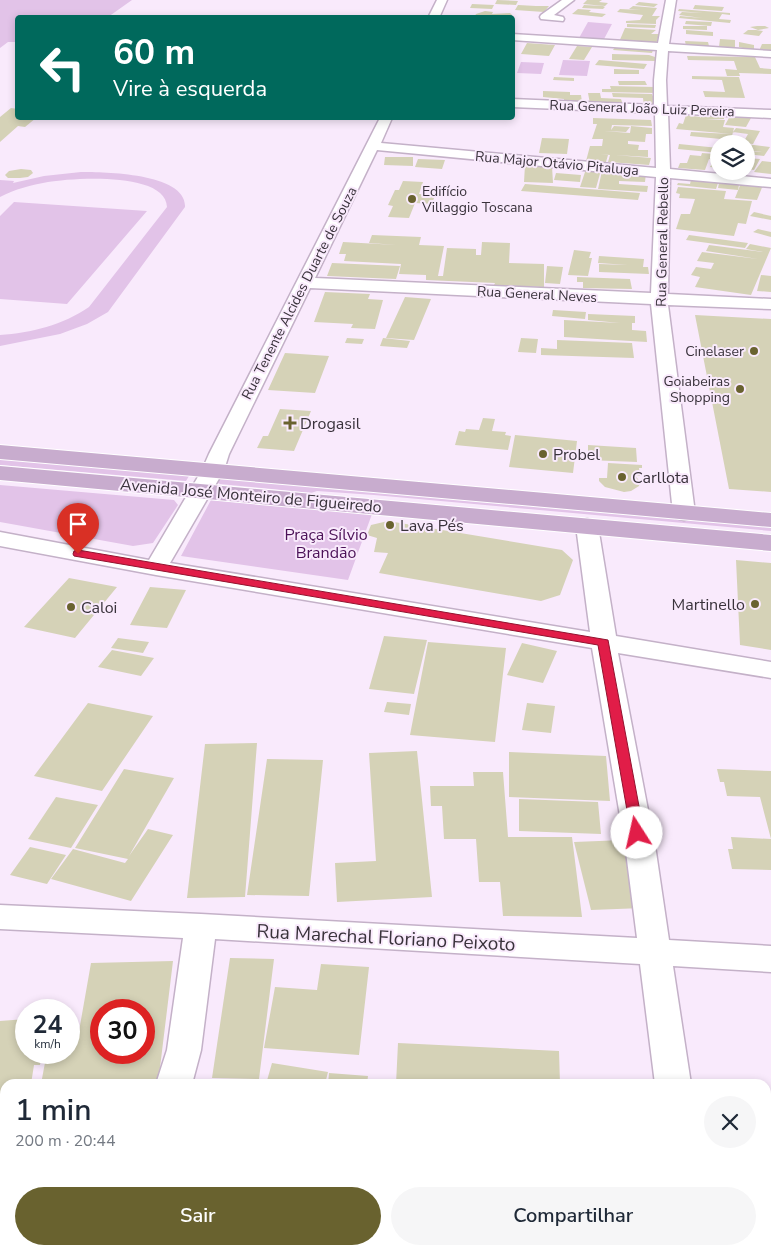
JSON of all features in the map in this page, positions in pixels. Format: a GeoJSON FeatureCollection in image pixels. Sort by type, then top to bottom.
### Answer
{"type":"FeatureCollection","features":[{"type":"Feature","properties":{"kind":"main road","name":"Avenida José Monteiro de Figueiredo"},"geometry":{"type":"LineString","coordinates":[[0,452],[207,480],[587,526],[771,543]]}},
{"type":"Feature","properties":{"kind":"main road","name":"Avenida José Monteiro de Figueiredo"},"geometry":{"type":"LineString","coordinates":[[0,473],[207,480]]}},
{"type":"Feature","properties":{"kind":"main road"},"geometry":{"type":"LineString","coordinates":[[207,480],[771,520]]}},
{"type":"Feature","properties":{"kind":"street"},"geometry":{"type":"LineString","coordinates":[[434,15],[442,0]]}},
{"type":"Feature","properties":{"kind":"street"},"geometry":{"type":"LineString","coordinates":[[559,20],[545,18],[569,0]]}},
{"type":"Feature","properties":{"kind":"street","name":"Rua General Rebello"},"geometry":{"type":"LineString","coordinates":[[671,0],[662,47],[660,80],[663,173],[659,299],[684,513]]}},
{"type":"Feature","properties":{"kind":"street"},"geometry":{"type":"LineString","coordinates":[[515,37],[771,54]]}},
{"type":"Feature","properties":{"kind":"street","name":"Rua General João Luiz Pereira"},"geometry":{"type":"LineString","coordinates":[[515,103],[771,114]]}},
{"type":"Feature","properties":{"kind":"street","name":"Rua Tenente Alcides Duarte de Souza"},"geometry":{"type":"LineString","coordinates":[[156,568],[207,480],[385,120]]}},
{"type":"Feature","properties":{"kind":"street","name":"Rua Major Otávio Pitaluga"},"geometry":{"type":"LineString","coordinates":[[373,146],[771,183]]}},
{"type":"Feature","properties":{"kind":"street","name":"Rua General Neves"},"geometry":{"type":"LineString","coordinates":[[304,283],[771,304]]}},
{"type":"Feature","properties":{"kind":"street"},"geometry":{"type":"LineString","coordinates":[[587,526],[604,643],[641,852],[672,1079]]}},
{"type":"Feature","properties":{"kind":"street"},"geometry":{"type":"LineString","coordinates":[[0,539],[156,568],[771,670]]}},
{"type":"Feature","properties":{"kind":"street","name":"Rua Marechal Floriano Peixoto"},"geometry":{"type":"LineString","coordinates":[[0,917],[201,926],[771,959]]}},
{"type":"Feature","properties":{"kind":"street"},"geometry":{"type":"LineString","coordinates":[[175,1079],[184,1050],[201,926]]}},
{"type":"Feature","properties":{"kind":"green space"},"geometry":{"type":"Polygon","coordinates":[[[0,0],[132,0],[111,15],[15,15],[15,42],[8,42],[0,48],[0,0]]]}},
{"type":"Feature","properties":{"kind":"green space"},"geometry":{"type":"Polygon","coordinates":[[[588,22],[612,24],[604,39],[579,38],[588,22]]]}},
{"type":"Feature","properties":{"kind":"green space"},"geometry":{"type":"Polygon","coordinates":[[[563,60],[590,61],[587,76],[559,75],[563,60]]]}},
{"type":"Feature","properties":{"kind":"green space"},"geometry":{"type":"Polygon","coordinates":[[[521,62],[544,63],[541,74],[517,73],[521,62]]]}},
{"type":"Feature","properties":{"kind":"green space"},"geometry":{"type":"Polygon","coordinates":[[[81,172],[125,174],[159,181],[173,187],[182,196],[185,207],[108,312],[87,324],[60,334],[0,346],[0,335],[46,327],[68,319],[89,307],[167,207],[163,195],[151,187],[135,182],[116,180],[76,179],[48,182],[23,188],[0,197],[0,180],[14,181],[13,183],[44,176],[81,172]]]}},
{"type":"Feature","properties":{"kind":"green space"},"geometry":{"type":"Polygon","coordinates":[[[14,202],[147,211],[67,304],[0,299],[0,216],[14,202]]]}},
{"type":"Feature","properties":{"kind":"green space"},"geometry":{"type":"Polygon","coordinates":[[[0,459],[189,476],[186,481],[0,465],[0,459]]]}},
{"type":"Feature","properties":{"kind":"green space"},"geometry":{"type":"Polygon","coordinates":[[[217,477],[771,525],[771,531],[374,495],[317,491],[311,493],[220,484],[216,482],[217,477]]]}},
{"type":"Feature","properties":{"kind":"green space"},"geometry":{"type":"Polygon","coordinates":[[[0,485],[174,500],[178,505],[153,543],[133,546],[0,522],[0,485]]]}},
{"type":"Feature","properties":{"kind":"green space","name":"Praça Sílvio Brandão"},"geometry":{"type":"Polygon","coordinates":[[[211,500],[372,514],[348,580],[181,556],[211,500]]]}},
{"type":"Feature","properties":{"kind":"building"},"geometry":{"type":"Polygon","coordinates":[[[497,0],[518,1],[516,5],[495,4],[497,0]]]}},
{"type":"Feature","properties":{"kind":"building"},"geometry":{"type":"Polygon","coordinates":[[[587,0],[602,0],[599,2],[608,3],[605,6],[583,4],[587,0]]]}},
{"type":"Feature","properties":{"kind":"building"},"geometry":{"type":"Polygon","coordinates":[[[639,2],[658,4],[654,7],[635,5],[639,2]]]}},
{"type":"Feature","properties":{"kind":"building"},"geometry":{"type":"Polygon","coordinates":[[[472,4],[494,5],[492,9],[470,8],[472,4]]]}},
{"type":"Feature","properties":{"kind":"building"},"geometry":{"type":"Polygon","coordinates":[[[518,5],[549,6],[544,12],[515,10],[518,5]]]}},
{"type":"Feature","properties":{"kind":"building"},"geometry":{"type":"Polygon","coordinates":[[[584,5],[605,7],[603,9],[582,8],[584,5]]]}},
{"type":"Feature","properties":{"kind":"building"},"geometry":{"type":"Polygon","coordinates":[[[695,5],[724,7],[722,11],[693,9],[695,5]]]}},
{"type":"Feature","properties":{"kind":"building"},"geometry":{"type":"Polygon","coordinates":[[[633,6],[657,8],[652,16],[660,16],[656,20],[656,24],[626,23],[626,21],[640,20],[643,15],[617,12],[620,9],[641,10],[629,9],[633,6]]]}},
{"type":"Feature","properties":{"kind":"building"},"geometry":{"type":"Polygon","coordinates":[[[578,9],[606,14],[602,17],[572,14],[578,9]]]}},
{"type":"Feature","properties":{"kind":"building"},"geometry":{"type":"Polygon","coordinates":[[[679,9],[730,13],[730,15],[722,14],[719,19],[731,20],[730,23],[679,18],[680,16],[702,18],[679,15],[682,12],[703,13],[678,11],[679,9]]]}},
{"type":"Feature","properties":{"kind":"building"},"geometry":{"type":"Polygon","coordinates":[[[485,11],[493,12],[492,14],[510,13],[512,15],[476,15],[485,11]]]}},
{"type":"Feature","properties":{"kind":"building"},"geometry":{"type":"Polygon","coordinates":[[[686,21],[712,22],[711,26],[685,24],[686,21]]]}},
{"type":"Feature","properties":{"kind":"building"},"geometry":{"type":"Polygon","coordinates":[[[627,24],[656,25],[655,28],[627,27],[627,24]]]}},
{"type":"Feature","properties":{"kind":"building"},"geometry":{"type":"Polygon","coordinates":[[[683,26],[707,26],[707,30],[683,29],[683,26]]]}},
{"type":"Feature","properties":{"kind":"building"},"geometry":{"type":"Polygon","coordinates":[[[750,27],[769,28],[758,30],[750,27]]]}},
{"type":"Feature","properties":{"kind":"building"},"geometry":{"type":"Polygon","coordinates":[[[625,28],[656,30],[651,34],[659,34],[656,44],[619,42],[625,28]]]}},
{"type":"Feature","properties":{"kind":"building"},"geometry":{"type":"Polygon","coordinates":[[[686,30],[713,32],[713,36],[686,34],[686,30]]]}},
{"type":"Feature","properties":{"kind":"building"},"geometry":{"type":"Polygon","coordinates":[[[748,30],[763,31],[759,36],[743,34],[748,30]]]}},
{"type":"Feature","properties":{"kind":"building"},"geometry":{"type":"Polygon","coordinates":[[[720,39],[735,40],[735,48],[719,47],[720,39]]]}},
{"type":"Feature","properties":{"kind":"building"},"geometry":{"type":"Polygon","coordinates":[[[685,41],[708,42],[709,46],[686,46],[685,41]]]}},
{"type":"Feature","properties":{"kind":"building"},"geometry":{"type":"Polygon","coordinates":[[[739,42],[754,45],[754,51],[743,50],[743,48],[739,47],[739,42]]]}},
{"type":"Feature","properties":{"kind":"building"},"geometry":{"type":"Polygon","coordinates":[[[527,43],[555,45],[549,56],[521,54],[527,43]]]}},
{"type":"Feature","properties":{"kind":"building"},"geometry":{"type":"Polygon","coordinates":[[[762,44],[771,44],[771,52],[759,51],[762,44]]]}},
{"type":"Feature","properties":{"kind":"building"},"geometry":{"type":"Polygon","coordinates":[[[577,46],[592,47],[584,60],[569,59],[577,46]]]}},
{"type":"Feature","properties":{"kind":"building"},"geometry":{"type":"Polygon","coordinates":[[[615,47],[653,50],[652,53],[613,50],[615,47]]]}},
{"type":"Feature","properties":{"kind":"building"},"geometry":{"type":"Polygon","coordinates":[[[612,54],[649,55],[655,57],[655,61],[612,60],[612,54]]]}},
{"type":"Feature","properties":{"kind":"building"},"geometry":{"type":"Polygon","coordinates":[[[687,56],[755,57],[760,68],[771,69],[771,74],[739,73],[740,76],[727,76],[725,69],[737,70],[734,61],[688,60],[687,56]]]}},
{"type":"Feature","properties":{"kind":"building"},"geometry":{"type":"Polygon","coordinates":[[[599,60],[647,64],[644,69],[595,65],[599,60]]]}},
{"type":"Feature","properties":{"kind":"building"},"geometry":{"type":"Polygon","coordinates":[[[614,69],[639,70],[639,74],[614,74],[614,69]]]}},
{"type":"Feature","properties":{"kind":"building"},"geometry":{"type":"Polygon","coordinates":[[[692,76],[739,77],[745,98],[705,97],[703,91],[725,92],[722,80],[692,79],[692,76]]]}},
{"type":"Feature","properties":{"kind":"building"},"geometry":{"type":"Polygon","coordinates":[[[554,77],[574,78],[574,81],[553,80],[554,77]]]}},
{"type":"Feature","properties":{"kind":"building"},"geometry":{"type":"Polygon","coordinates":[[[618,81],[645,81],[647,85],[619,85],[618,81]]]}},
{"type":"Feature","properties":{"kind":"building"},"geometry":{"type":"Polygon","coordinates":[[[610,86],[655,87],[657,93],[602,92],[602,89],[611,89],[610,86]]]}},
{"type":"Feature","properties":{"kind":"building"},"geometry":{"type":"Polygon","coordinates":[[[543,91],[570,92],[570,95],[581,95],[582,102],[564,102],[564,99],[543,97],[543,91]]]}},
{"type":"Feature","properties":{"kind":"building"},"geometry":{"type":"Polygon","coordinates":[[[588,93],[600,93],[601,98],[621,99],[623,105],[590,104],[588,93]]]}},
{"type":"Feature","properties":{"kind":"building"},"geometry":{"type":"Polygon","coordinates":[[[612,93],[652,94],[654,99],[656,99],[657,106],[644,106],[643,98],[613,97],[612,93]]]}},
{"type":"Feature","properties":{"kind":"building"},"geometry":{"type":"Polygon","coordinates":[[[11,108],[15,109],[15,120],[34,120],[25,127],[18,126],[0,142],[0,117],[11,108]]]}},
{"type":"Feature","properties":{"kind":"building"},"geometry":{"type":"Polygon","coordinates":[[[701,114],[724,115],[724,119],[705,119],[725,120],[723,127],[734,128],[732,135],[710,135],[710,138],[690,136],[691,132],[732,134],[676,129],[679,123],[683,124],[686,115],[701,118],[701,114]]]}},
{"type":"Feature","properties":{"kind":"building"},"geometry":{"type":"Polygon","coordinates":[[[730,116],[751,118],[746,127],[725,125],[730,116]]]}},
{"type":"Feature","properties":{"kind":"building"},"geometry":{"type":"Polygon","coordinates":[[[593,118],[651,120],[652,126],[612,125],[611,130],[614,126],[630,127],[626,132],[604,131],[630,133],[631,126],[652,128],[652,134],[646,134],[645,142],[628,141],[628,144],[639,145],[638,150],[648,150],[648,157],[615,155],[651,158],[649,165],[608,162],[610,155],[600,154],[608,155],[606,162],[586,161],[590,146],[602,146],[603,139],[592,139],[597,124],[593,124],[593,118]]]}},
{"type":"Feature","properties":{"kind":"building"},"geometry":{"type":"Polygon","coordinates":[[[736,128],[760,131],[755,140],[755,135],[733,132],[736,128]]]}},
{"type":"Feature","properties":{"kind":"building"},"geometry":{"type":"Polygon","coordinates":[[[542,138],[569,139],[567,154],[539,153],[542,138]]]}},
{"type":"Feature","properties":{"kind":"building"},"geometry":{"type":"Polygon","coordinates":[[[679,144],[710,147],[710,152],[678,149],[679,144]]]}},
{"type":"Feature","properties":{"kind":"building"},"geometry":{"type":"Polygon","coordinates":[[[755,145],[770,147],[764,156],[755,155],[755,152],[762,152],[755,151],[755,145]]]}},
{"type":"Feature","properties":{"kind":"building"},"geometry":{"type":"Polygon","coordinates":[[[702,153],[710,154],[710,159],[705,170],[678,168],[680,163],[687,163],[690,155],[701,156],[702,153]]]}},
{"type":"Feature","properties":{"kind":"building"},"geometry":{"type":"Polygon","coordinates":[[[385,157],[413,157],[413,166],[384,165],[385,157]]]}},
{"type":"Feature","properties":{"kind":"building"},"geometry":{"type":"Polygon","coordinates":[[[418,159],[445,160],[442,169],[415,167],[418,159]]]}},
{"type":"Feature","properties":{"kind":"building"},"geometry":{"type":"Polygon","coordinates":[[[755,159],[760,159],[755,168],[755,159]]]}},
{"type":"Feature","properties":{"kind":"building"},"geometry":{"type":"Polygon","coordinates":[[[762,161],[771,162],[771,174],[755,171],[762,161]]]}},
{"type":"Feature","properties":{"kind":"building"},"geometry":{"type":"Polygon","coordinates":[[[525,165],[552,166],[553,183],[524,182],[525,165]]]}},
{"type":"Feature","properties":{"kind":"building"},"geometry":{"type":"Polygon","coordinates":[[[586,169],[601,170],[596,188],[580,187],[586,169]]]}},
{"type":"Feature","properties":{"kind":"building"},"geometry":{"type":"Polygon","coordinates":[[[31,170],[33,173],[28,177],[20,178],[8,178],[5,175],[9,171],[31,170]]]}},
{"type":"Feature","properties":{"kind":"building"},"geometry":{"type":"Polygon","coordinates":[[[602,171],[646,173],[645,182],[619,181],[619,184],[648,186],[647,192],[598,189],[602,171]]]}},
{"type":"Feature","properties":{"kind":"building"},"geometry":{"type":"Polygon","coordinates":[[[556,173],[581,175],[580,182],[554,180],[556,173]]]}},
{"type":"Feature","properties":{"kind":"building"},"geometry":{"type":"Polygon","coordinates":[[[691,180],[718,183],[716,189],[677,185],[678,183],[690,184],[691,180]]]}},
{"type":"Feature","properties":{"kind":"building","name":"Edifício Villaggio Toscana"},"geometry":{"type":"Polygon","coordinates":[[[403,181],[423,182],[419,194],[435,195],[432,204],[415,203],[409,218],[388,217],[393,206],[388,205],[395,190],[399,190],[403,181]]]}},
{"type":"Feature","properties":{"kind":"building"},"geometry":{"type":"Polygon","coordinates":[[[719,183],[739,185],[738,190],[718,188],[719,183]]]}},
{"type":"Feature","properties":{"kind":"building"},"geometry":{"type":"Polygon","coordinates":[[[741,183],[763,185],[757,200],[735,198],[741,183]]]}},
{"type":"Feature","properties":{"kind":"building"},"geometry":{"type":"Polygon","coordinates":[[[525,184],[640,193],[638,200],[521,191],[525,184]]]}},
{"type":"Feature","properties":{"kind":"building"},"geometry":{"type":"Polygon","coordinates":[[[678,187],[726,191],[724,199],[752,201],[746,224],[738,223],[734,236],[676,229],[681,214],[690,214],[695,199],[679,198],[680,194],[676,193],[678,187]]]}},
{"type":"Feature","properties":{"kind":"building"},"geometry":{"type":"Polygon","coordinates":[[[754,212],[771,216],[771,220],[750,216],[754,212]]]}},
{"type":"Feature","properties":{"kind":"building"},"geometry":{"type":"Polygon","coordinates":[[[758,229],[771,232],[771,237],[753,232],[758,229]]]}},
{"type":"Feature","properties":{"kind":"building"},"geometry":{"type":"Polygon","coordinates":[[[372,235],[421,237],[419,245],[444,246],[438,276],[443,276],[447,248],[476,249],[476,255],[481,255],[482,242],[510,243],[509,263],[544,264],[544,287],[426,280],[426,275],[399,274],[401,264],[344,261],[346,254],[339,254],[343,242],[397,245],[369,243],[372,235]]]}},
{"type":"Feature","properties":{"kind":"building"},"geometry":{"type":"Polygon","coordinates":[[[689,235],[748,243],[745,248],[686,240],[689,235]]]}},
{"type":"Feature","properties":{"kind":"building"},"geometry":{"type":"Polygon","coordinates":[[[750,244],[771,248],[751,295],[695,287],[700,277],[691,275],[696,267],[711,269],[714,263],[697,261],[702,252],[758,259],[706,251],[709,245],[763,252],[746,249],[750,244]]]}},
{"type":"Feature","properties":{"kind":"building"},"geometry":{"type":"Polygon","coordinates":[[[574,250],[591,252],[589,258],[592,258],[588,276],[568,275],[574,250]]]}},
{"type":"Feature","properties":{"kind":"building"},"geometry":{"type":"Polygon","coordinates":[[[599,256],[644,259],[643,267],[648,267],[649,274],[599,272],[599,264],[628,265],[598,263],[599,256]]]}},
{"type":"Feature","properties":{"kind":"building"},"geometry":{"type":"Polygon","coordinates":[[[332,263],[400,266],[396,279],[327,276],[332,263]]]}},
{"type":"Feature","properties":{"kind":"building"},"geometry":{"type":"Polygon","coordinates":[[[547,266],[563,267],[560,284],[545,283],[547,266]]]}},
{"type":"Feature","properties":{"kind":"building"},"geometry":{"type":"Polygon","coordinates":[[[761,275],[771,276],[771,292],[757,291],[761,275]]]}},
{"type":"Feature","properties":{"kind":"building"},"geometry":{"type":"Polygon","coordinates":[[[577,277],[630,279],[632,289],[583,288],[583,282],[577,282],[577,277]]]}},
{"type":"Feature","properties":{"kind":"building"},"geometry":{"type":"Polygon","coordinates":[[[325,292],[370,294],[368,299],[383,300],[375,329],[351,328],[353,324],[314,322],[325,292]]]}},
{"type":"Feature","properties":{"kind":"building"},"geometry":{"type":"Polygon","coordinates":[[[405,297],[431,299],[414,340],[386,338],[405,297]]]}},
{"type":"Feature","properties":{"kind":"building"},"geometry":{"type":"Polygon","coordinates":[[[553,310],[586,312],[585,319],[552,316],[553,310]]]}},
{"type":"Feature","properties":{"kind":"building"},"geometry":{"type":"Polygon","coordinates":[[[588,314],[635,316],[632,330],[646,331],[647,342],[564,337],[564,320],[620,323],[588,320],[588,314]]]}},
{"type":"Feature","properties":{"kind":"building","name":"Goiabeiras Shopping"},"geometry":{"type":"Polygon","coordinates":[[[695,315],[771,319],[771,492],[729,489],[695,315]]]}},
{"type":"Feature","properties":{"kind":"building"},"geometry":{"type":"Polygon","coordinates":[[[347,338],[364,339],[362,344],[345,343],[347,338]]]}},
{"type":"Feature","properties":{"kind":"building"},"geometry":{"type":"Polygon","coordinates":[[[383,338],[410,341],[407,348],[380,346],[383,338]]]}},
{"type":"Feature","properties":{"kind":"building"},"geometry":{"type":"Polygon","coordinates":[[[521,338],[538,339],[536,353],[518,352],[521,338]]]}},
{"type":"Feature","properties":{"kind":"building"},"geometry":{"type":"Polygon","coordinates":[[[557,340],[632,343],[634,358],[541,355],[541,348],[557,349],[557,340]]]}},
{"type":"Feature","properties":{"kind":"building"},"geometry":{"type":"Polygon","coordinates":[[[285,353],[329,356],[315,393],[268,390],[285,353]]]}},
{"type":"Feature","properties":{"kind":"building","name":"Drogasil"},"geometry":{"type":"Polygon","coordinates":[[[280,409],[311,411],[294,451],[257,448],[263,436],[268,436],[280,409]]]}},
{"type":"Feature","properties":{"kind":"building"},"geometry":{"type":"Polygon","coordinates":[[[483,418],[495,419],[492,431],[506,432],[505,435],[511,436],[508,450],[455,445],[459,431],[465,432],[466,429],[479,430],[483,418]]]}},
{"type":"Feature","properties":{"kind":"building","name":"Probel"},"geometry":{"type":"Polygon","coordinates":[[[515,435],[577,441],[573,473],[509,467],[515,435]]]}},
{"type":"Feature","properties":{"kind":"building"},"geometry":{"type":"Polygon","coordinates":[[[588,445],[636,448],[637,462],[588,460],[588,445]]]}},
{"type":"Feature","properties":{"kind":"building","name":"Carllota"},"geometry":{"type":"Polygon","coordinates":[[[608,463],[642,465],[642,468],[639,468],[640,476],[635,475],[640,482],[639,486],[631,491],[624,492],[605,487],[599,481],[599,478],[607,478],[608,463]]]}},
{"type":"Feature","properties":{"kind":"building"},"geometry":{"type":"Polygon","coordinates":[[[388,521],[562,550],[573,560],[560,595],[541,601],[379,573],[388,553],[374,552],[377,538],[367,535],[371,525],[388,521]]]}},
{"type":"Feature","properties":{"kind":"building","name":"Martinello"},"geometry":{"type":"Polygon","coordinates":[[[736,560],[771,563],[771,650],[740,645],[736,560]]]}},
{"type":"Feature","properties":{"kind":"building","name":"Caloi"},"geometry":{"type":"Polygon","coordinates":[[[69,578],[117,587],[75,638],[24,627],[69,578]]]}},
{"type":"Feature","properties":{"kind":"building"},"geometry":{"type":"Polygon","coordinates":[[[150,587],[186,590],[167,628],[130,625],[150,587]]]}},
{"type":"Feature","properties":{"kind":"building"},"geometry":{"type":"Polygon","coordinates":[[[384,636],[427,640],[414,694],[369,689],[384,636]]]}},
{"type":"Feature","properties":{"kind":"building"},"geometry":{"type":"Polygon","coordinates":[[[118,638],[149,642],[143,653],[111,648],[118,638]]]}},
{"type":"Feature","properties":{"kind":"building"},"geometry":{"type":"Polygon","coordinates":[[[428,642],[506,648],[495,742],[410,735],[428,642]]]}},
{"type":"Feature","properties":{"kind":"building"},"geometry":{"type":"Polygon","coordinates":[[[522,643],[557,651],[543,683],[507,675],[522,643]]]}},
{"type":"Feature","properties":{"kind":"building"},"geometry":{"type":"Polygon","coordinates":[[[112,650],[154,658],[141,676],[98,667],[112,650]]]}},
{"type":"Feature","properties":{"kind":"building"},"geometry":{"type":"Polygon","coordinates":[[[387,702],[411,704],[409,715],[384,712],[387,702]]]}},
{"type":"Feature","properties":{"kind":"building"},"geometry":{"type":"Polygon","coordinates":[[[88,703],[153,716],[102,791],[34,776],[88,703]]]}},
{"type":"Feature","properties":{"kind":"building"},"geometry":{"type":"Polygon","coordinates":[[[527,703],[555,706],[551,733],[522,730],[527,703]]]}},
{"type":"Feature","properties":{"kind":"building"},"geometry":{"type":"Polygon","coordinates":[[[257,743],[245,897],[187,898],[205,744],[257,743]]]}},
{"type":"Feature","properties":{"kind":"building"},"geometry":{"type":"Polygon","coordinates":[[[417,751],[432,897],[337,902],[335,863],[376,861],[369,753],[417,751]]]}},
{"type":"Feature","properties":{"kind":"building"},"geometry":{"type":"Polygon","coordinates":[[[509,752],[606,756],[610,801],[509,797],[509,752]]]}},
{"type":"Feature","properties":{"kind":"building"},"geometry":{"type":"Polygon","coordinates":[[[267,759],[323,760],[309,896],[247,895],[267,759]]]}},
{"type":"Feature","properties":{"kind":"building"},"geometry":{"type":"Polygon","coordinates":[[[124,769],[174,778],[129,856],[148,829],[173,835],[131,901],[51,879],[73,849],[125,863],[128,859],[75,848],[124,769]]]}},
{"type":"Feature","properties":{"kind":"building"},"geometry":{"type":"Polygon","coordinates":[[[717,769],[771,771],[771,839],[760,797],[727,796],[724,782],[720,782],[717,769]]]}},
{"type":"Feature","properties":{"kind":"building"},"geometry":{"type":"Polygon","coordinates":[[[473,772],[503,772],[508,837],[572,837],[582,917],[503,916],[500,882],[479,882],[476,839],[444,839],[442,806],[431,806],[430,786],[474,786],[473,772]]]}},
{"type":"Feature","properties":{"kind":"building"},"geometry":{"type":"Polygon","coordinates":[[[56,797],[98,805],[71,848],[28,839],[56,797]]]}},
{"type":"Feature","properties":{"kind":"building"},"geometry":{"type":"Polygon","coordinates":[[[519,799],[598,802],[601,834],[519,831],[519,799]]]}},
{"type":"Feature","properties":{"kind":"building"},"geometry":{"type":"Polygon","coordinates":[[[731,837],[771,839],[771,870],[732,869],[728,849],[733,849],[731,837]]]}},
{"type":"Feature","properties":{"kind":"building"},"geometry":{"type":"Polygon","coordinates":[[[624,840],[643,908],[591,910],[574,842],[624,840]]]}},
{"type":"Feature","properties":{"kind":"building"},"geometry":{"type":"Polygon","coordinates":[[[30,847],[66,855],[47,884],[10,875],[30,847]]]}},
{"type":"Feature","properties":{"kind":"building"},"geometry":{"type":"Polygon","coordinates":[[[230,958],[274,959],[259,1079],[212,1078],[230,958]]]}},
{"type":"Feature","properties":{"kind":"building"},"geometry":{"type":"Polygon","coordinates":[[[173,961],[159,1079],[42,1079],[45,1064],[80,1064],[80,1026],[91,963],[173,961]]]}},
{"type":"Feature","properties":{"kind":"building"},"geometry":{"type":"Polygon","coordinates":[[[321,964],[369,967],[359,1055],[264,1048],[275,987],[317,990],[321,964]]]}},
{"type":"Feature","properties":{"kind":"building"},"geometry":{"type":"Polygon","coordinates":[[[15,1020],[15,1064],[40,1065],[34,1065],[32,1079],[0,1079],[0,1021],[15,1020]]]}},
{"type":"Feature","properties":{"kind":"building"},"geometry":{"type":"Polygon","coordinates":[[[398,1043],[559,1051],[560,1079],[396,1079],[398,1043]]]}},
{"type":"Feature","properties":{"kind":"building"},"geometry":{"type":"Polygon","coordinates":[[[272,1063],[328,1072],[326,1079],[267,1079],[272,1063]]]}},
{"type":"Feature","properties":{"kind":"building"},"geometry":{"type":"Polygon","coordinates":[[[329,1073],[368,1076],[368,1079],[328,1079],[329,1073]]]}},
{"type":"Feature","properties":{"kind":"place","name":"Edifício Villaggio Toscana"},"geometry":{"type":"Point","coordinates":[412,199]}},
{"type":"Feature","properties":{"kind":"place","name":"Cinelaser"},"geometry":{"type":"Point","coordinates":[754,351]}},
{"type":"Feature","properties":{"kind":"place","name":"Goiabeiras Shopping"},"geometry":{"type":"Point","coordinates":[740,389]}},
{"type":"Feature","properties":{"kind":"place","name":"Drogasil"},"geometry":{"type":"Point","coordinates":[290,423]}},
{"type":"Feature","properties":{"kind":"place","name":"Probel"},"geometry":{"type":"Point","coordinates":[543,454]}},
{"type":"Feature","properties":{"kind":"place","name":"Carllota"},"geometry":{"type":"Point","coordinates":[622,477]}},
{"type":"Feature","properties":{"kind":"place","name":"Lava Pés"},"geometry":{"type":"Point","coordinates":[390,525]}},
{"type":"Feature","properties":{"kind":"place","name":"Martinello"},"geometry":{"type":"Point","coordinates":[755,604]}},
{"type":"Feature","properties":{"kind":"place","name":"Caloi"},"geometry":{"type":"Point","coordinates":[71,607]}},
{"type":"Feature","properties":{"kind":"route"},"geometry":{"type":"LineString","coordinates":[[78,554],[604,643],[637,833]]}}]}
